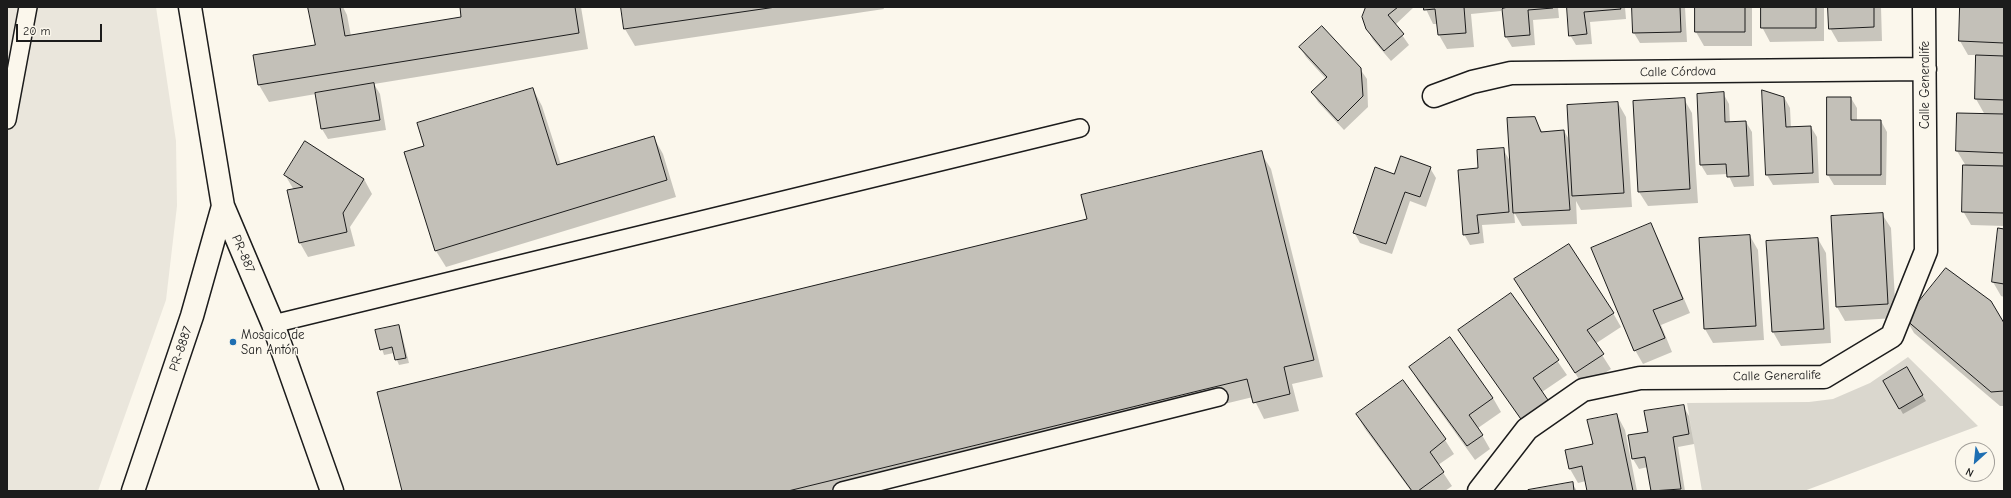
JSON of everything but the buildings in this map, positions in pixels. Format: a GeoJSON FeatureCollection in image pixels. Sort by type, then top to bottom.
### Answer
{"type":"FeatureCollection","features":[{"type":"Feature","properties":{"kind":"street","name":"PR-887"},"geometry":{"type":"LineString","coordinates":[[190,7],[223,206],[273,324],[332,491]]}},
{"type":"Feature","properties":{"kind":"street","name":"Calle Generalife"},"geometry":{"type":"LineString","coordinates":[[1479,491],[1527,429],[1583,390],[1640,378],[1824,377],[1892,336],[1926,251],[1924,7]]}},
{"type":"Feature","properties":{"kind":"street","name":"Calle Córdova"},"geometry":{"type":"LineString","coordinates":[[1434,96],[1472,82],[1511,74],[1925,69]]}},
{"type":"Feature","properties":{"kind":"street","name":"PR-8887"},"geometry":{"type":"LineString","coordinates":[[133,491],[192,316],[223,206]]}},
{"type":"Feature","properties":{"kind":"lane"},"geometry":{"type":"LineString","coordinates":[[7,120],[28,7]]}},
{"type":"Feature","properties":{"kind":"lane"},"geometry":{"type":"LineString","coordinates":[[273,324],[1080,128]]}},
{"type":"Feature","properties":{"kind":"lane"},"geometry":{"type":"LineString","coordinates":[[842,491],[1219,397]]}},
{"type":"Feature","properties":{"kind":"shaded area"},"geometry":{"type":"Polygon","coordinates":[[[7,7],[156,7],[176,141],[177,206],[166,300],[98,491],[7,491],[7,7]]]}},
{"type":"Feature","properties":{"kind":"shaded area"},"geometry":{"type":"Polygon","coordinates":[[[1908,357],[1978,426],[1804,491],[1702,491],[1687,403],[1809,402],[1833,399],[1870,383],[1908,357]]]}},
{"type":"Feature","properties":{"kind":"place","name":"Mosaico de San Antón"},"geometry":{"type":"Point","coordinates":[233,342]}}]}
